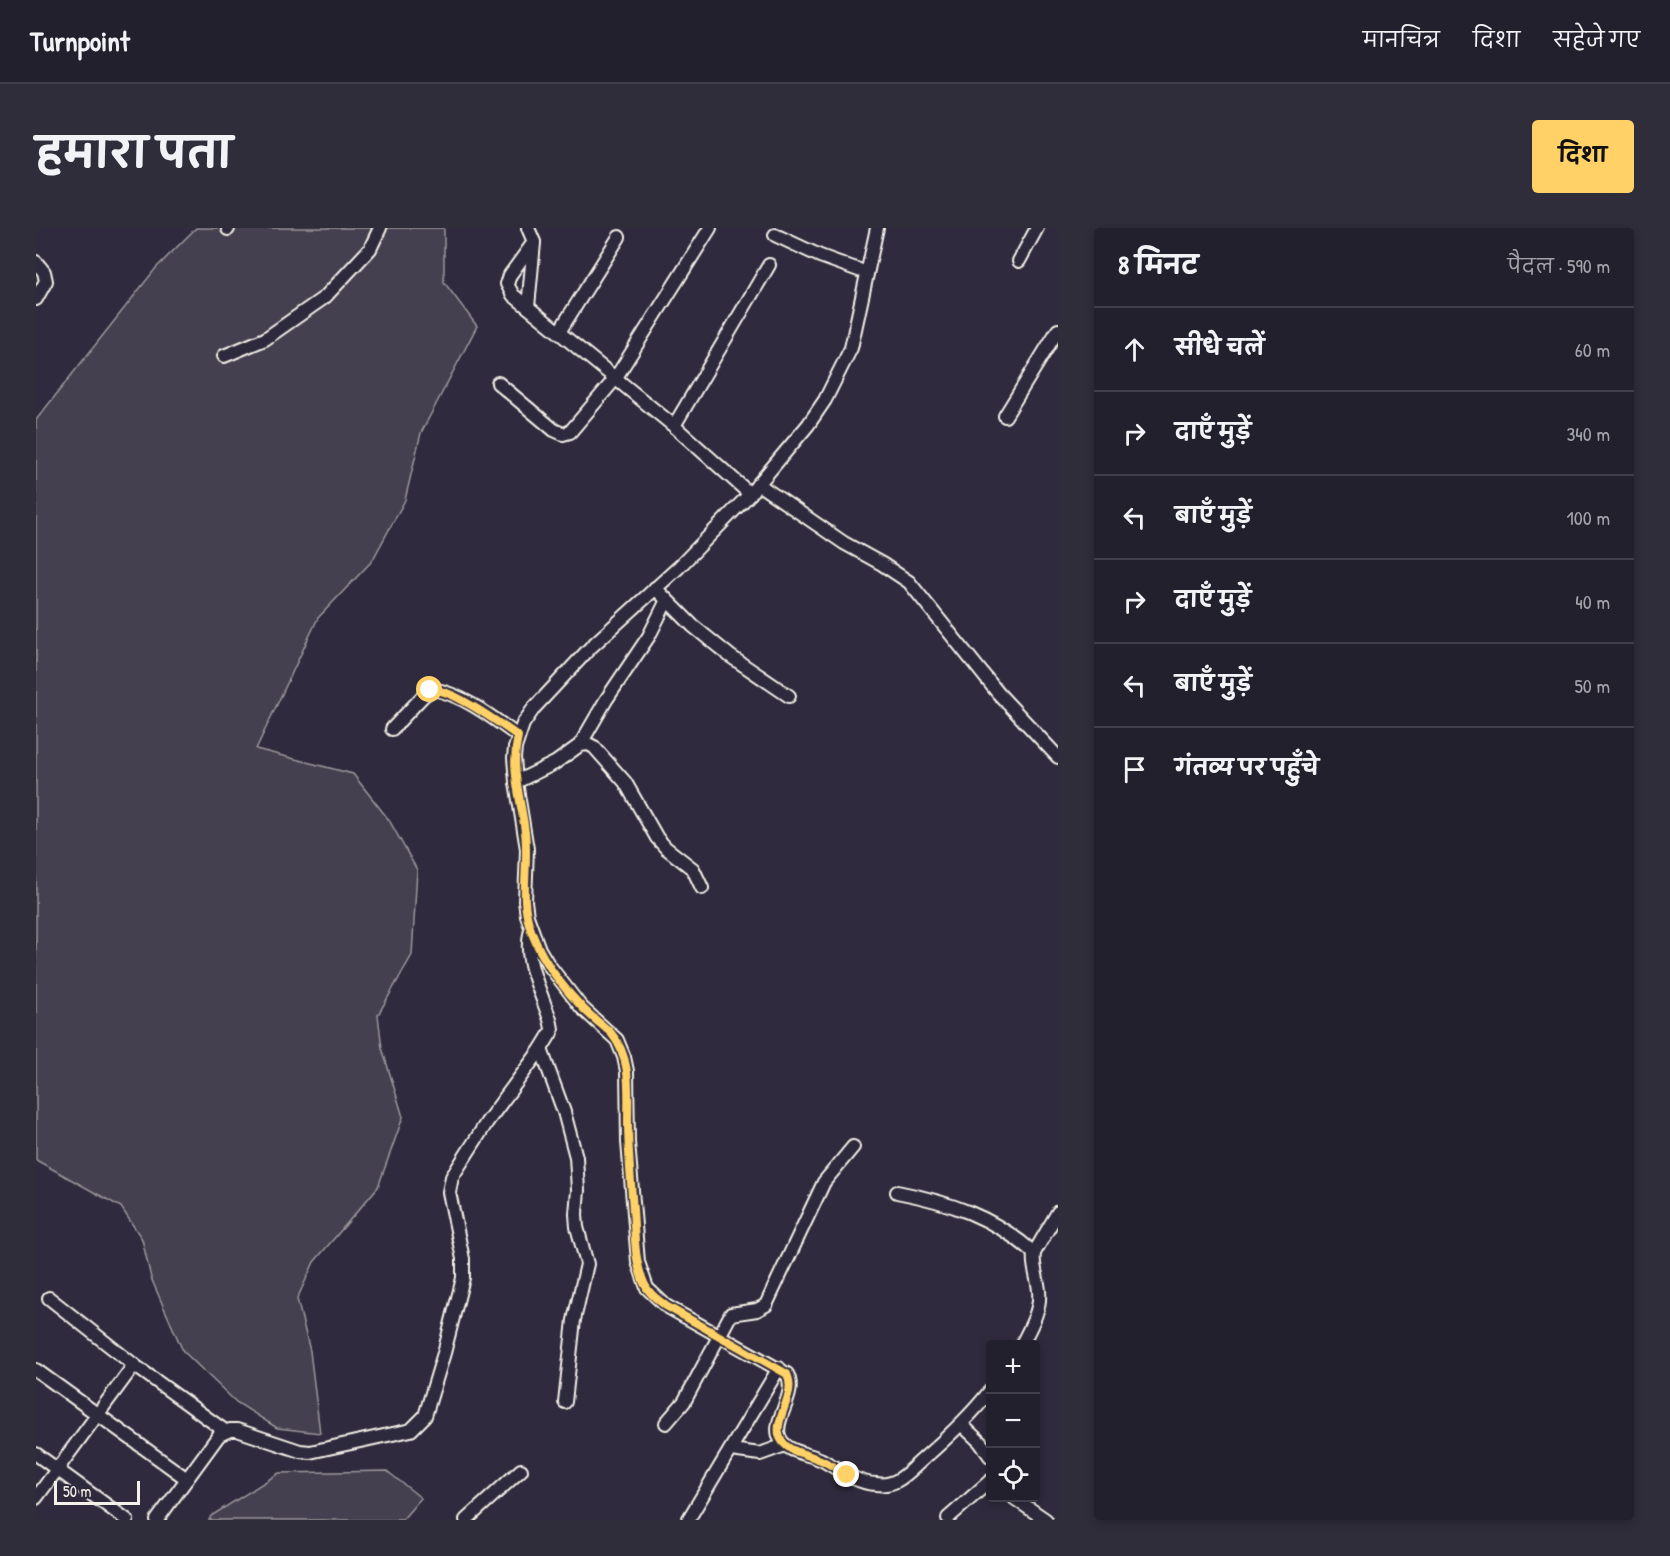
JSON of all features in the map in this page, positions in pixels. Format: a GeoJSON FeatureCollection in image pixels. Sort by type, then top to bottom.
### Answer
{"type":"FeatureCollection","features":[{"type":"Feature","properties":{"kind":"street"},"geometry":{"type":"LineString","coordinates":[[225,356],[265,339],[325,297],[370,249],[380,228]]}},
{"type":"Feature","properties":{"kind":"street"},"geometry":{"type":"LineString","coordinates":[[528,228],[534,242],[528,307]]}},
{"type":"Feature","properties":{"kind":"street"},"geometry":{"type":"LineString","coordinates":[[498,383],[554,430],[563,434],[570,432],[615,378],[710,228]]}},
{"type":"Feature","properties":{"kind":"street"},"geometry":{"type":"LineString","coordinates":[[877,228],[851,348],[825,400],[808,425],[750,494],[655,588],[592,646],[534,708],[523,724],[514,758],[525,830],[527,861],[525,901],[531,928],[544,956],[581,1007],[617,1040],[624,1057],[627,1071],[628,1142],[635,1238],[643,1281],[654,1296],[666,1306],[787,1374],[790,1383],[788,1397],[778,1432],[779,1438],[785,1445],[824,1461],[858,1480],[873,1484],[890,1484],[907,1474],[963,1425],[988,1394]]}},
{"type":"Feature","properties":{"kind":"street"},"geometry":{"type":"LineString","coordinates":[[1019,261],[1037,228]]}},
{"type":"Feature","properties":{"kind":"street"},"geometry":{"type":"LineString","coordinates":[[775,235],[820,256],[867,273]]}},
{"type":"Feature","properties":{"kind":"street"},"geometry":{"type":"LineString","coordinates":[[559,332],[619,237]]}},
{"type":"Feature","properties":{"kind":"street"},"geometry":{"type":"LineString","coordinates":[[534,242],[510,275],[507,284],[513,295],[674,426],[750,494]]}},
{"type":"Feature","properties":{"kind":"street"},"geometry":{"type":"LineString","coordinates":[[36,262],[44,272],[46,280],[45,287],[36,300]]}},
{"type":"Feature","properties":{"kind":"street"},"geometry":{"type":"LineString","coordinates":[[674,426],[769,266]]}},
{"type":"Feature","properties":{"kind":"street"},"geometry":{"type":"LineString","coordinates":[[1005,416],[1058,330]]}},
{"type":"Feature","properties":{"kind":"street"},"geometry":{"type":"LineString","coordinates":[[758,484],[844,543],[909,582],[998,693],[1058,757]]}},
{"type":"Feature","properties":{"kind":"street"},"geometry":{"type":"LineString","coordinates":[[655,588],[693,626],[730,656],[789,696]]}},
{"type":"Feature","properties":{"kind":"street"},"geometry":{"type":"LineString","coordinates":[[516,782],[555,762],[580,745],[606,700],[649,636],[666,600]]}},
{"type":"Feature","properties":{"kind":"street"},"geometry":{"type":"LineString","coordinates":[[392,729],[424,695],[433,689],[475,707],[518,736]]}},
{"type":"Feature","properties":{"kind":"street"},"geometry":{"type":"LineString","coordinates":[[580,745],[588,744],[594,747],[619,775],[637,799],[657,838],[693,869],[702,888]]}},
{"type":"Feature","properties":{"kind":"street"},"geometry":{"type":"LineString","coordinates":[[157,1520],[219,1435],[225,1431],[237,1430],[300,1451],[310,1452],[411,1430],[421,1421],[435,1384],[462,1278],[463,1259],[449,1192],[452,1177],[487,1122],[550,1035],[552,1026],[532,973],[528,954],[531,928]]}},
{"type":"Feature","properties":{"kind":"street"},"geometry":{"type":"LineString","coordinates":[[541,1049],[564,1112],[574,1148],[578,1190],[577,1227],[586,1258],[586,1269],[574,1320],[566,1402]]}},
{"type":"Feature","properties":{"kind":"street"},"geometry":{"type":"LineString","coordinates":[[666,1423],[684,1401],[731,1314],[757,1310],[766,1305],[824,1182],[853,1148]]}},
{"type":"Feature","properties":{"kind":"street"},"geometry":{"type":"LineString","coordinates":[[897,1192],[934,1199],[985,1218],[1008,1232],[1034,1253]]}},
{"type":"Feature","properties":{"kind":"street"},"geometry":{"type":"LineString","coordinates":[[1024,1340],[1034,1321],[1039,1299],[1034,1253],[1058,1212]]}},
{"type":"Feature","properties":{"kind":"street"},"geometry":{"type":"LineString","coordinates":[[49,1298],[134,1365],[225,1431]]}},
{"type":"Feature","properties":{"kind":"street"},"geometry":{"type":"LineString","coordinates":[[36,1498],[134,1365]]}},
{"type":"Feature","properties":{"kind":"street"},"geometry":{"type":"LineString","coordinates":[[688,1520],[779,1368]]}},
{"type":"Feature","properties":{"kind":"street"},"geometry":{"type":"LineString","coordinates":[[36,1370],[187,1479]]}},
{"type":"Feature","properties":{"kind":"street"},"geometry":{"type":"LineString","coordinates":[[963,1425],[986,1450]]}},
{"type":"Feature","properties":{"kind":"street"},"geometry":{"type":"LineString","coordinates":[[731,1450],[760,1454],[785,1445]]}},
{"type":"Feature","properties":{"kind":"street"},"geometry":{"type":"LineString","coordinates":[[36,1454],[127,1520]]}},
{"type":"Feature","properties":{"kind":"street"},"geometry":{"type":"LineString","coordinates":[[466,1520],[521,1470]]}},
{"type":"Feature","properties":{"kind":"street"},"geometry":{"type":"LineString","coordinates":[[948,1518],[986,1485]]}},
{"type":"Feature","properties":{"kind":"street"},"geometry":{"type":"LineString","coordinates":[[1021,1502],[1046,1520]]}},
{"type":"Feature","properties":{"kind":"shaded area"},"geometry":{"type":"Polygon","coordinates":[[[196,228],[444,228],[444,282],[477,326],[421,433],[405,500],[372,561],[318,618],[256,749],[353,774],[389,820],[417,870],[412,955],[378,1015],[382,1048],[403,1117],[378,1187],[314,1262],[297,1299],[310,1351],[320,1433],[277,1428],[236,1402],[183,1351],[151,1278],[142,1239],[121,1207],[36,1160],[36,420],[156,268],[196,228]]]}},
{"type":"Feature","properties":{"kind":"shaded area"},"geometry":{"type":"Polygon","coordinates":[[[387,1471],[421,1498],[402,1520],[209,1520],[211,1516],[279,1473],[387,1471]]]}},
{"type":"Feature","properties":{"kind":"route"},"geometry":{"type":"LineString","coordinates":[[430,690],[446,693],[475,707],[518,736],[514,758],[527,849],[525,901],[527,916],[539,949],[548,964],[581,1007],[617,1040],[624,1057],[627,1071],[628,1142],[635,1238],[643,1281],[654,1296],[666,1306],[787,1374],[790,1383],[779,1425],[779,1438],[793,1450],[816,1457],[847,1475]]}}]}
